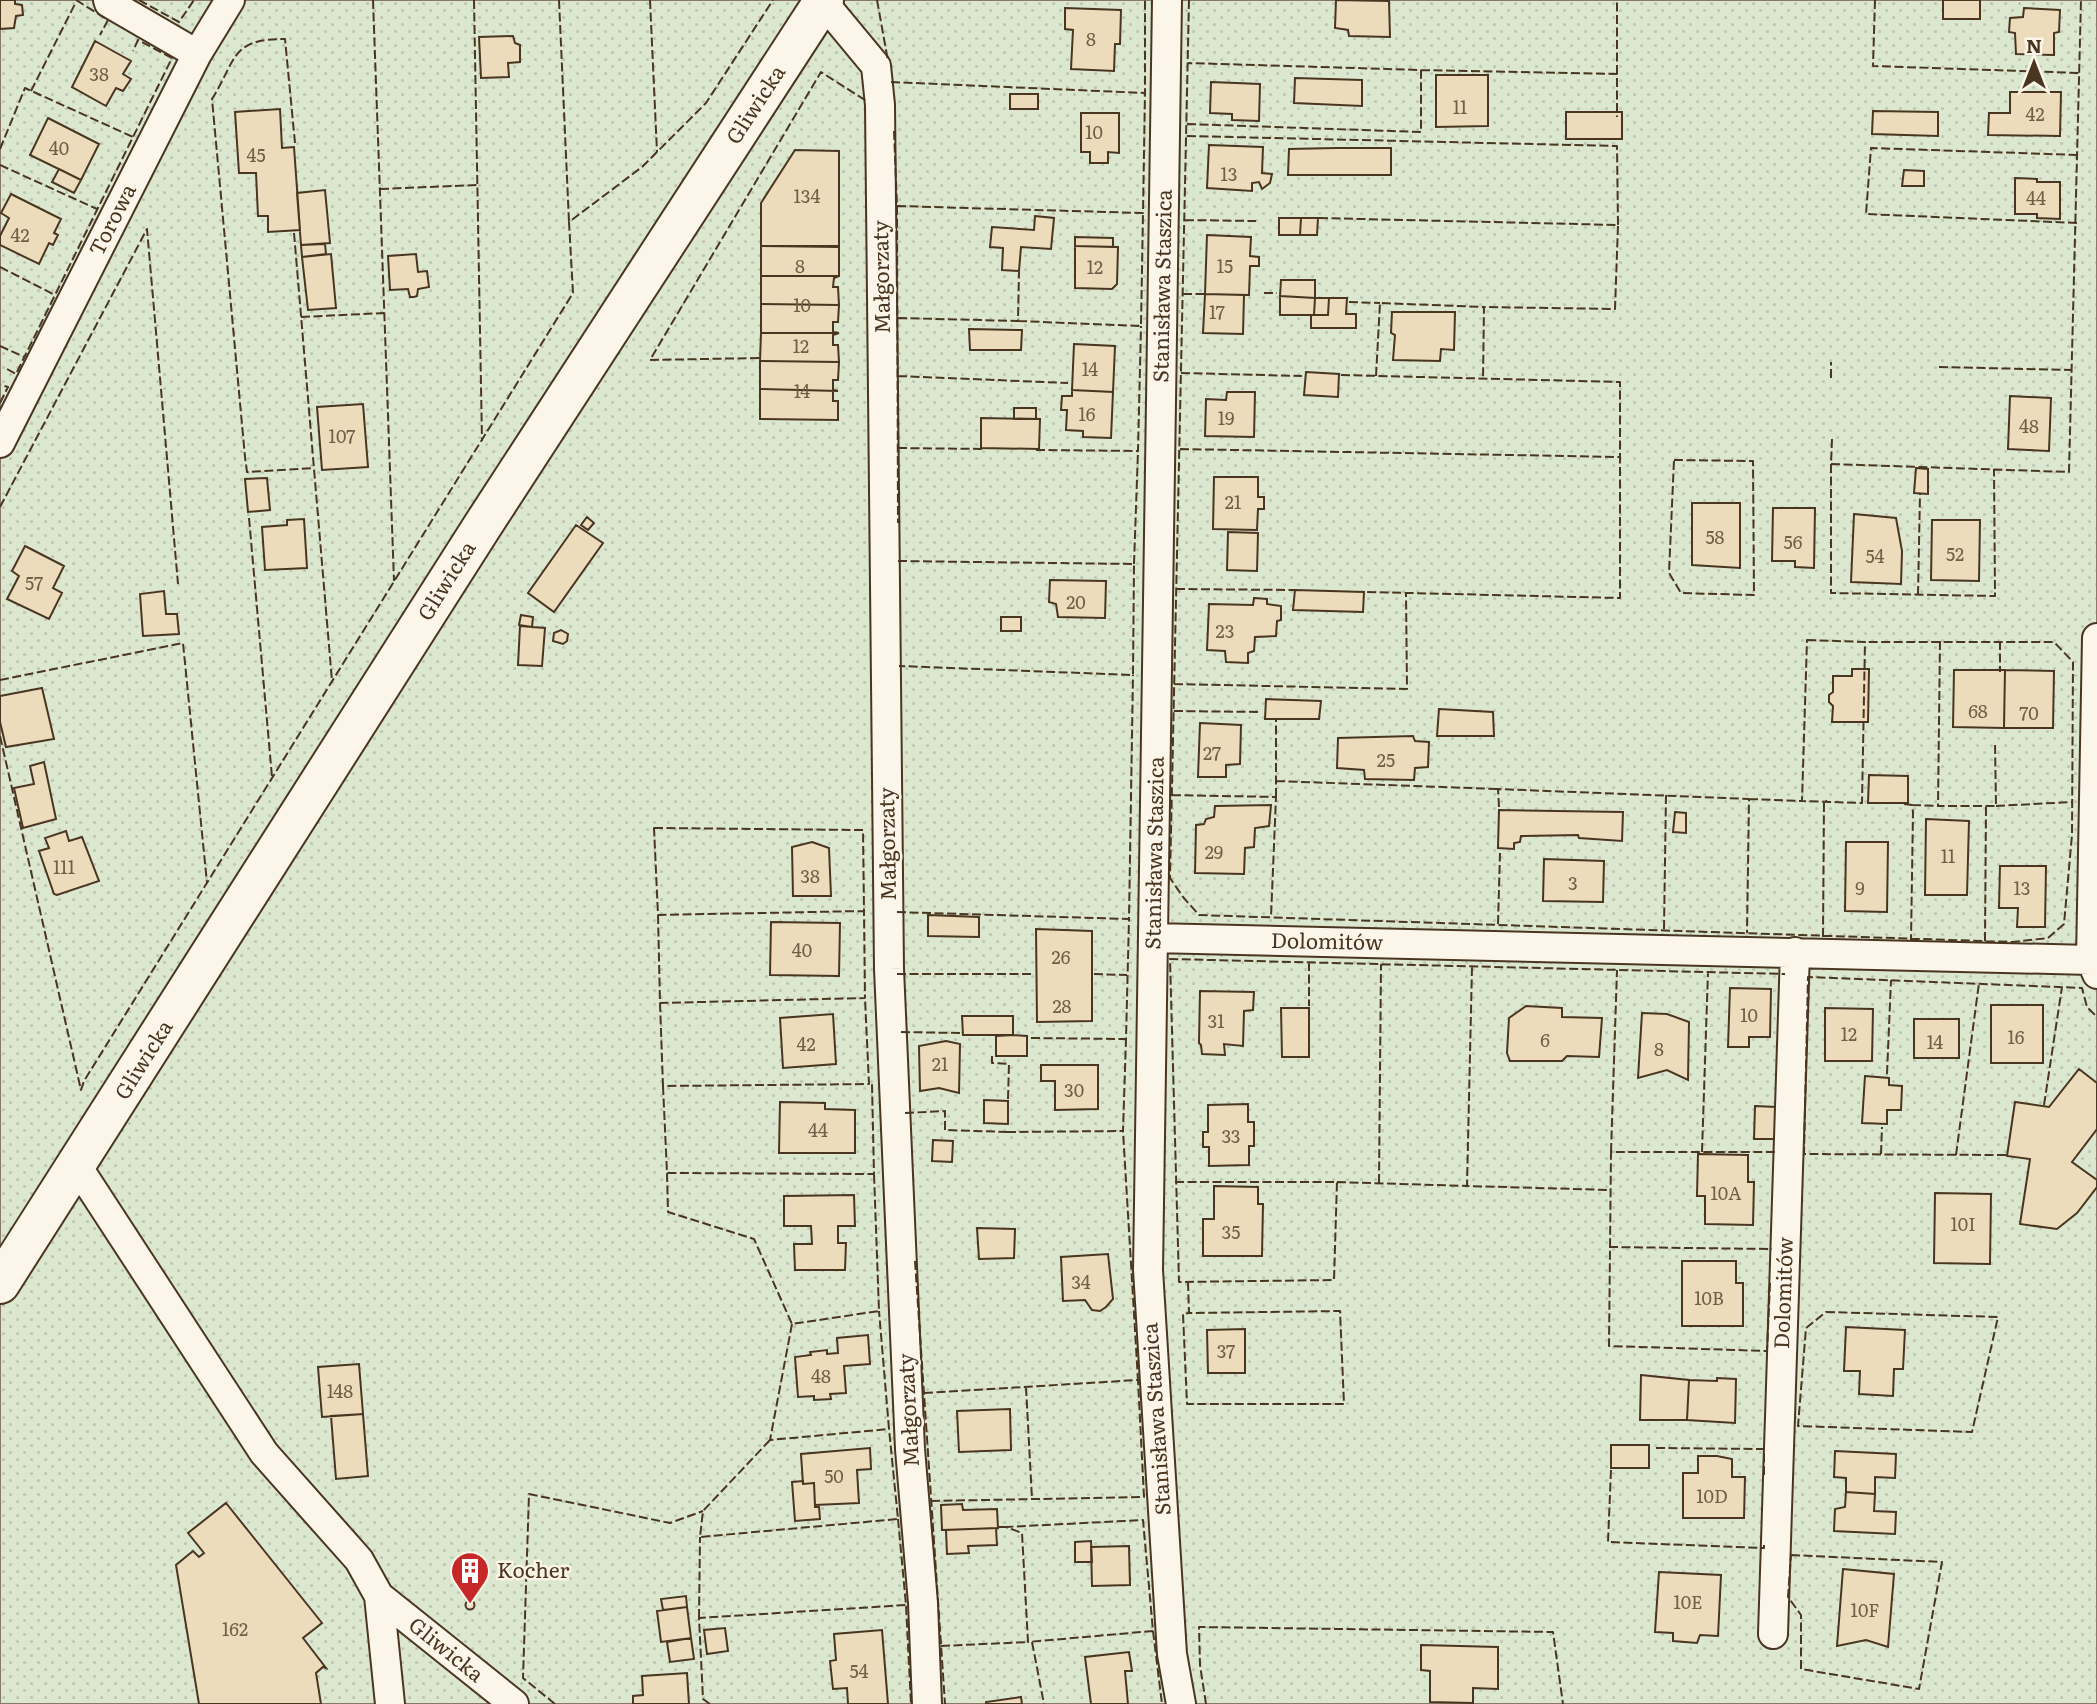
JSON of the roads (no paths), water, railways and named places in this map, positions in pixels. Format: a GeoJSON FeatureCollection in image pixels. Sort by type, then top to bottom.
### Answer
{"type":"FeatureCollection","features":[{"type":"Feature","properties":{"kind":"main road","name":"Gliwicka"},"geometry":{"type":"LineString","coordinates":[[0,1283],[483,525],[824,1]]}},
{"type":"Feature","properties":{"kind":"street"},"geometry":{"type":"LineString","coordinates":[[108,0],[197,54]]}},
{"type":"Feature","properties":{"kind":"street","name":"Torowa"},"geometry":{"type":"LineString","coordinates":[[0,443],[197,54],[230,0]]}},
{"type":"Feature","properties":{"kind":"street","name":"Stanisława Staszica"},"geometry":{"type":"LineString","coordinates":[[1167,0],[1148,1270],[1172,1654],[1181,1704]]}},
{"type":"Feature","properties":{"kind":"street","name":"Małgorzaty"},"geometry":{"type":"LineString","coordinates":[[824,1],[876,66],[880,105],[889,969],[910,1450],[923,1603],[927,1704]]}},
{"type":"Feature","properties":{"kind":"street"},"geometry":{"type":"LineString","coordinates":[[2094,967],[2097,638]]}},
{"type":"Feature","properties":{"kind":"street","name":"Dolomitów"},"geometry":{"type":"LineString","coordinates":[[1153,938],[1795,952],[2094,967]]}},
{"type":"Feature","properties":{"kind":"street","name":"Dolomitów"},"geometry":{"type":"LineString","coordinates":[[1773,1634],[1795,952]]}},
{"type":"Feature","properties":{"kind":"street","name":"Gliwicka"},"geometry":{"type":"LineString","coordinates":[[77,1166],[264,1453],[359,1560],[379,1596],[514,1704]]}},
{"type":"Feature","properties":{"kind":"street","name":"Gliwicka"},"geometry":{"type":"LineString","coordinates":[[379,1596],[390,1704]]}},
{"type":"Feature","properties":{"kind":"place","name":"Kocher"},"geometry":{"type":"Point","coordinates":[470,1605]}}]}
